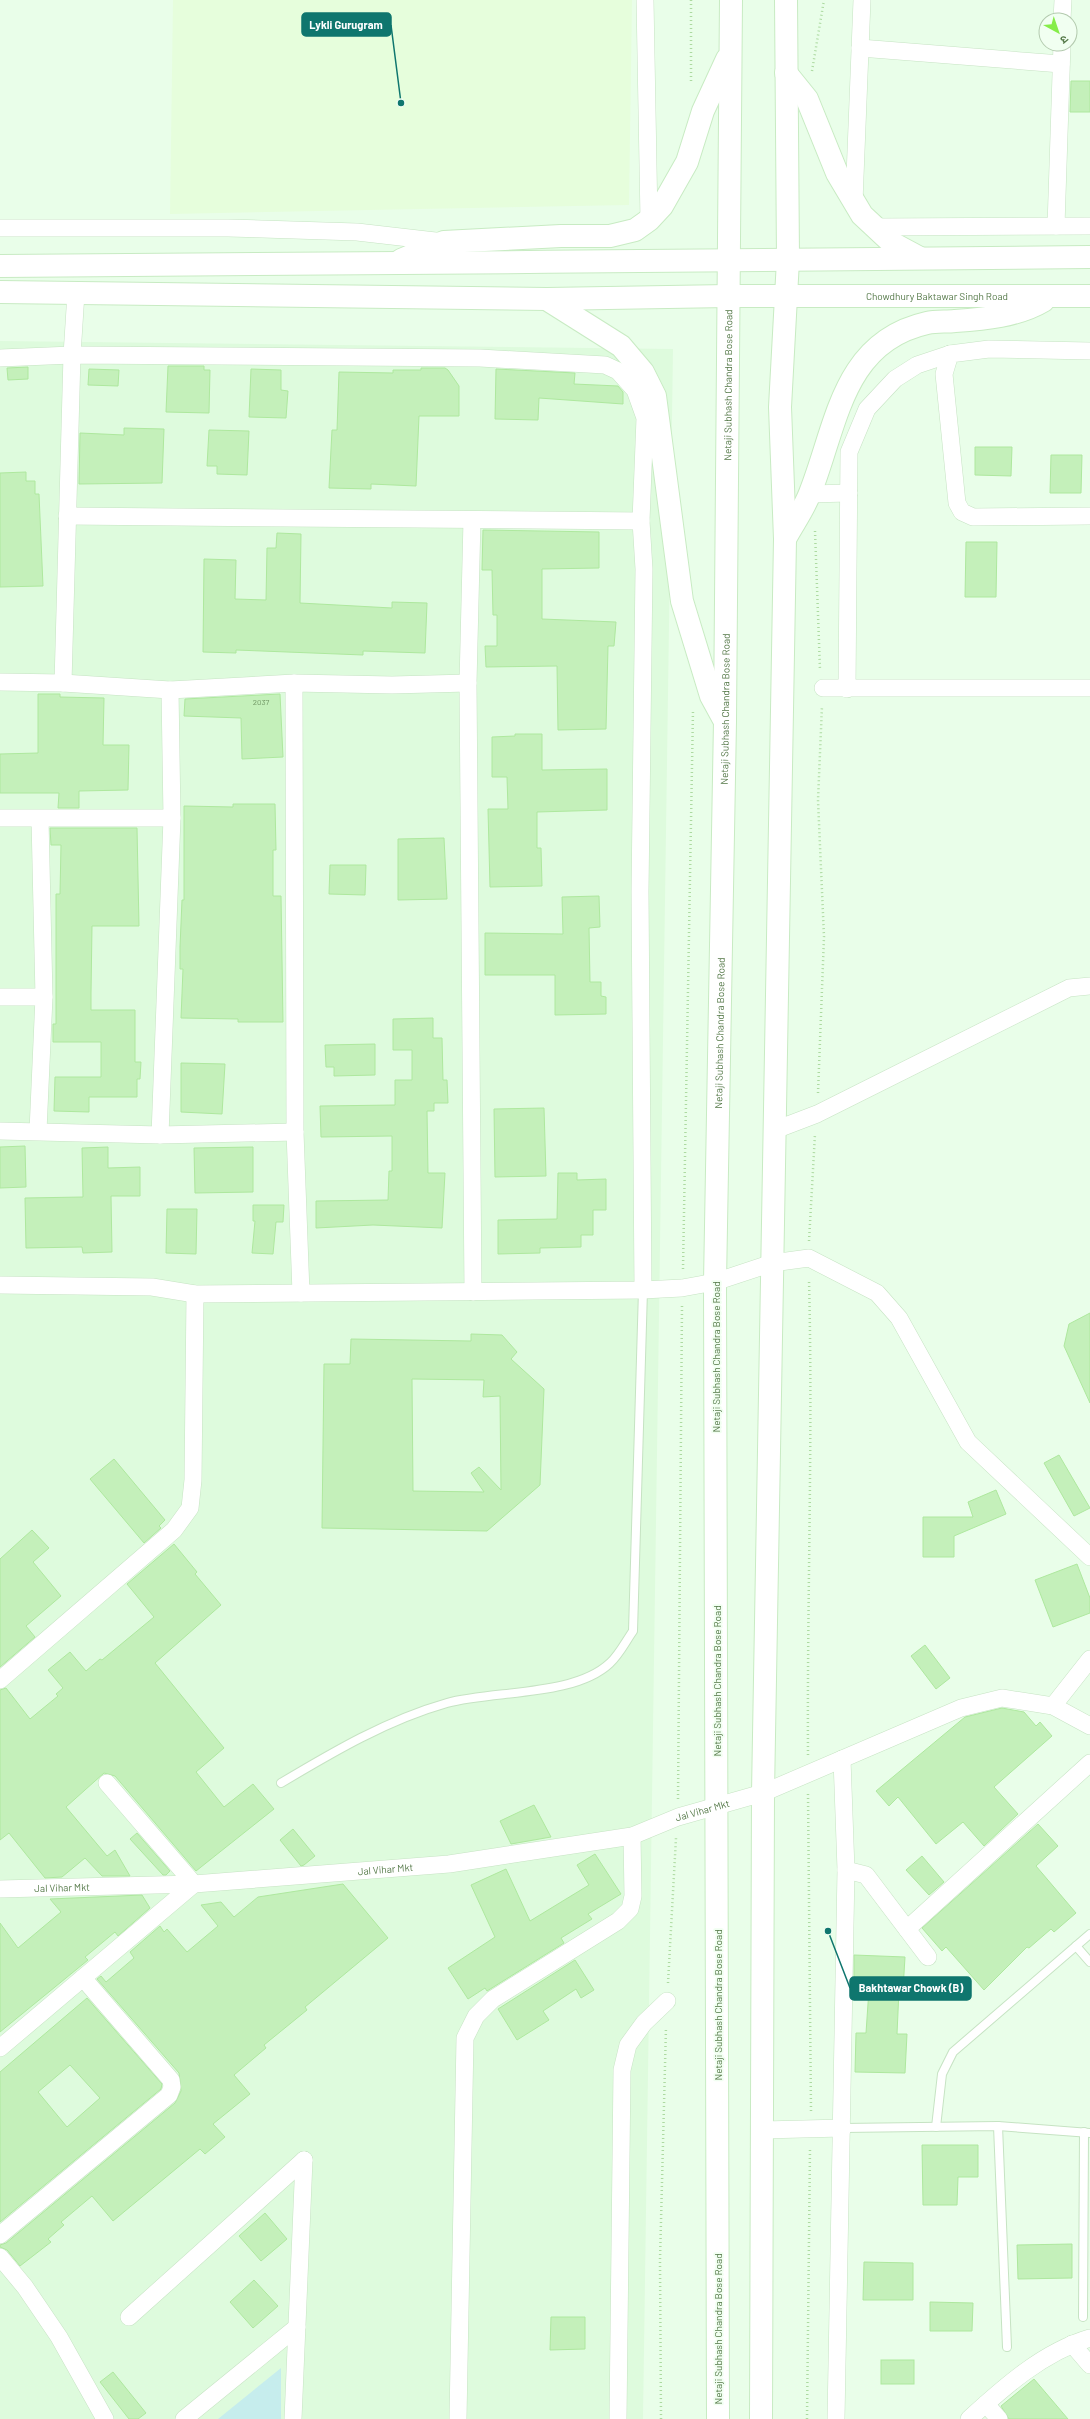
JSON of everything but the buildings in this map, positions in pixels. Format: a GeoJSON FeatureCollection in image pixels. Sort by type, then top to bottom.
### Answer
{"type":"FeatureCollection","features":[{"type":"Feature","properties":{"kind":"main road","name":"Netaji Subhash Chandra Bose Road"},"geometry":{"type":"LineString","coordinates":[[718,2419],[716,1282],[725,721],[729,259],[729,55],[731,0]]}},
{"type":"Feature","properties":{"kind":"main road"},"geometry":{"type":"LineString","coordinates":[[762,2419],[763,1793],[785,539],[780,407],[784,296],[788,260],[786,0]]}},
{"type":"Feature","properties":{"kind":"main road"},"geometry":{"type":"LineString","coordinates":[[389,265],[444,242],[545,237],[610,236],[635,230],[649,220],[662,206],[687,162],[703,111],[729,55]]}},
{"type":"Feature","properties":{"kind":"main road"},"geometry":{"type":"LineString","coordinates":[[786,73],[807,99],[837,173],[862,215],[892,242],[921,258]]}},
{"type":"Feature","properties":{"kind":"main road"},"geometry":{"type":"LineString","coordinates":[[0,266],[389,265],[729,259],[788,260],[1090,257]]}},
{"type":"Feature","properties":{"kind":"main road","name":"Chowdhury Baktawar Singh Road"},"geometry":{"type":"LineString","coordinates":[[0,292],[547,299],[728,296],[1090,296]]}},
{"type":"Feature","properties":{"kind":"main road"},"geometry":{"type":"LineString","coordinates":[[785,539],[810,494],[840,402],[861,364],[874,349],[904,330],[928,322],[999,316],[1032,308],[1051,297]]}},
{"type":"Feature","properties":{"kind":"main road"},"geometry":{"type":"LineString","coordinates":[[547,299],[621,346],[643,372],[655,396],[682,601],[711,696],[725,721]]}},
{"type":"Feature","properties":{"kind":"street"},"geometry":{"type":"LineString","coordinates":[[645,0],[649,220]]}},
{"type":"Feature","properties":{"kind":"street"},"geometry":{"type":"LineString","coordinates":[[854,202],[862,0]]}},
{"type":"Feature","properties":{"kind":"street"},"geometry":{"type":"LineString","coordinates":[[1062,12],[1063,0]]}},
{"type":"Feature","properties":{"kind":"street"},"geometry":{"type":"LineString","coordinates":[[860,48],[1061,64]]}},
{"type":"Feature","properties":{"kind":"street"},"geometry":{"type":"LineString","coordinates":[[1056,226],[1062,52]]}},
{"type":"Feature","properties":{"kind":"street"},"geometry":{"type":"LineString","coordinates":[[874,227],[1090,226]]}},
{"type":"Feature","properties":{"kind":"street"},"geometry":{"type":"LineString","coordinates":[[0,228],[228,228],[357,232],[444,242]]}},
{"type":"Feature","properties":{"kind":"street"},"geometry":{"type":"LineString","coordinates":[[63,683],[72,355],[76,292]]}},
{"type":"Feature","properties":{"kind":"street"},"geometry":{"type":"LineString","coordinates":[[847,688],[849,452],[867,409],[895,379],[917,365],[950,354],[989,349],[1090,351]]}},
{"type":"Feature","properties":{"kind":"street"},"geometry":{"type":"LineString","coordinates":[[950,354],[944,374],[956,503],[962,512],[973,517],[1090,516]]}},
{"type":"Feature","properties":{"kind":"street"},"geometry":{"type":"LineString","coordinates":[[0,358],[72,355],[480,358],[605,365],[618,371],[635,390],[645,418],[641,521],[644,569],[640,892],[643,1290]]}},
{"type":"Feature","properties":{"kind":"street"},"geometry":{"type":"LineString","coordinates":[[810,494],[849,493]]}},
{"type":"Feature","properties":{"kind":"street"},"geometry":{"type":"LineString","coordinates":[[67,516],[641,521]]}},
{"type":"Feature","properties":{"kind":"street"},"geometry":{"type":"LineString","coordinates":[[472,520],[468,683],[473,1292]]}},
{"type":"Feature","properties":{"kind":"street"},"geometry":{"type":"LineString","coordinates":[[0,682],[63,683],[170,690],[294,684],[392,685],[468,683]]}},
{"type":"Feature","properties":{"kind":"street"},"geometry":{"type":"LineString","coordinates":[[294,684],[295,1132],[300,1293]]}},
{"type":"Feature","properties":{"kind":"street"},"geometry":{"type":"LineString","coordinates":[[823,688],[1090,688]]}},
{"type":"Feature","properties":{"kind":"street"},"geometry":{"type":"LineString","coordinates":[[160,1135],[172,818],[170,690]]}},
{"type":"Feature","properties":{"kind":"street"},"geometry":{"type":"LineString","coordinates":[[0,818],[172,818]]}},
{"type":"Feature","properties":{"kind":"street"},"geometry":{"type":"LineString","coordinates":[[38,1131],[44,997],[40,819]]}},
{"type":"Feature","properties":{"kind":"street"},"geometry":{"type":"LineString","coordinates":[[775,1130],[817,1114],[1069,988],[1090,986]]}},
{"type":"Feature","properties":{"kind":"street"},"geometry":{"type":"LineString","coordinates":[[0,997],[44,997]]}},
{"type":"Feature","properties":{"kind":"street"},"geometry":{"type":"LineString","coordinates":[[0,1131],[160,1135],[295,1132]]}},
{"type":"Feature","properties":{"kind":"street"},"geometry":{"type":"LineString","coordinates":[[0,1284],[152,1287],[195,1294],[643,1290],[682,1288],[716,1282],[772,1263],[809,1258],[877,1293],[885,1300],[899,1318],[968,1442],[1090,1557]]}},
{"type":"Feature","properties":{"kind":"street"},"geometry":{"type":"LineString","coordinates":[[0,1680],[174,1530],[190,1508],[193,1480],[195,1294]]}},
{"type":"Feature","properties":{"kind":"street"},"geometry":{"type":"LineString","coordinates":[[1052,1706],[1090,1659]]}},
{"type":"Feature","properties":{"kind":"street","name":"Jal Vihar Mkt"},"geometry":{"type":"LineString","coordinates":[[0,1889],[194,1884],[449,1864],[632,1836],[678,1817],[718,1804],[763,1793],[961,1708],[1002,1698],[1052,1706],[1090,1726]]}},
{"type":"Feature","properties":{"kind":"street"},"geometry":{"type":"LineString","coordinates":[[836,2419],[843,2128],[846,1870],[842,1759]]}},
{"type":"Feature","properties":{"kind":"street"},"geometry":{"type":"LineString","coordinates":[[907,1929],[1090,1763]]}},
{"type":"Feature","properties":{"kind":"street"},"geometry":{"type":"LineString","coordinates":[[0,2048],[194,1884],[107,1783]]}},
{"type":"Feature","properties":{"kind":"street"},"geometry":{"type":"LineString","coordinates":[[458,2419],[465,2038],[476,2016],[493,1999],[618,1921],[630,1909],[633,1896],[632,1836]]}},
{"type":"Feature","properties":{"kind":"street"},"geometry":{"type":"LineString","coordinates":[[846,1870],[866,1875],[928,1957]]}},
{"type":"Feature","properties":{"kind":"street"},"geometry":{"type":"LineString","coordinates":[[0,2235],[169,2095],[172,2087],[171,2080],[83,1978]]}},
{"type":"Feature","properties":{"kind":"street"},"geometry":{"type":"LineString","coordinates":[[618,2419],[622,2070],[628,2045],[644,2023],[667,2001]]}},
{"type":"Feature","properties":{"kind":"street"},"geometry":{"type":"LineString","coordinates":[[763,2130],[843,2128]]}},
{"type":"Feature","properties":{"kind":"street"},"geometry":{"type":"LineString","coordinates":[[128,2317],[304,2160],[293,2419]]}},
{"type":"Feature","properties":{"kind":"street"},"geometry":{"type":"LineString","coordinates":[[0,2257],[25,2287],[59,2337],[92,2399],[105,2419]]}},
{"type":"Feature","properties":{"kind":"street"},"geometry":{"type":"LineString","coordinates":[[184,2419],[297,2327]]}},
{"type":"Feature","properties":{"kind":"street"},"geometry":{"type":"LineString","coordinates":[[969,2419],[1012,2381],[1072,2344],[1090,2338]]}},
{"type":"Feature","properties":{"kind":"street"},"geometry":{"type":"LineString","coordinates":[[1072,2344],[1090,2365]]}},
{"type":"Feature","properties":{"kind":"street"},"geometry":{"type":"LineString","coordinates":[[986,2404],[999,2419]]}},
{"type":"Feature","properties":{"kind":"lane"},"geometry":{"type":"LineString","coordinates":[[281,1783],[353,1741],[394,1721],[448,1702],[576,1683],[610,1663],[633,1631],[643,1290]]}},
{"type":"Feature","properties":{"kind":"lane"},"geometry":{"type":"LineString","coordinates":[[936,2126],[942,2074],[953,2052],[1090,1934]]}},
{"type":"Feature","properties":{"kind":"lane"},"geometry":{"type":"LineString","coordinates":[[1076,1946],[1090,1962]]}},
{"type":"Feature","properties":{"kind":"lane"},"geometry":{"type":"LineString","coordinates":[[843,2128],[998,2126],[1087,2133],[1083,2317]]}},
{"type":"Feature","properties":{"kind":"lane"},"geometry":{"type":"LineString","coordinates":[[998,2126],[1007,2347]]}},
{"type":"Feature","properties":{"kind":"path"},"geometry":{"type":"LineString","coordinates":[[691,0],[691,87]]}},
{"type":"Feature","properties":{"kind":"path"},"geometry":{"type":"LineString","coordinates":[[807,99],[824,0]]}},
{"type":"Feature","properties":{"kind":"path"},"geometry":{"type":"LineString","coordinates":[[807,2419],[811,2129],[807,1630],[812,1420],[809,1258],[813,1149],[817,1114],[824,937],[818,800],[823,688],[815,529]]}},
{"type":"Feature","properties":{"kind":"path"},"geometry":{"type":"LineString","coordinates":[[660,2419],[660,2260],[667,2001],[678,1817],[682,1288],[693,703]]}},
{"type":"Feature","properties":{"kind":"shaded area"},"geometry":{"type":"Polygon","coordinates":[[[173,0],[632,0],[629,205],[170,214],[173,0]]]}},
{"type":"Feature","properties":{"kind":"shaded area"},"geometry":{"type":"Polygon","coordinates":[[[0,341],[673,349],[643,2419],[0,2419],[0,341]]]}},
{"type":"Feature","properties":{"kind":"shaded area"},"geometry":{"type":"Polygon","coordinates":[[[281,2368],[281,2419],[218,2419],[281,2368]]]}},
{"type":"Feature","properties":{"kind":"place","name":"Lykli Gurugram"},"geometry":{"type":"Point","coordinates":[401,103]}},
{"type":"Feature","properties":{"kind":"place","name":"Bakhtawar Chowk (B)"},"geometry":{"type":"Point","coordinates":[828,1931]}}]}
